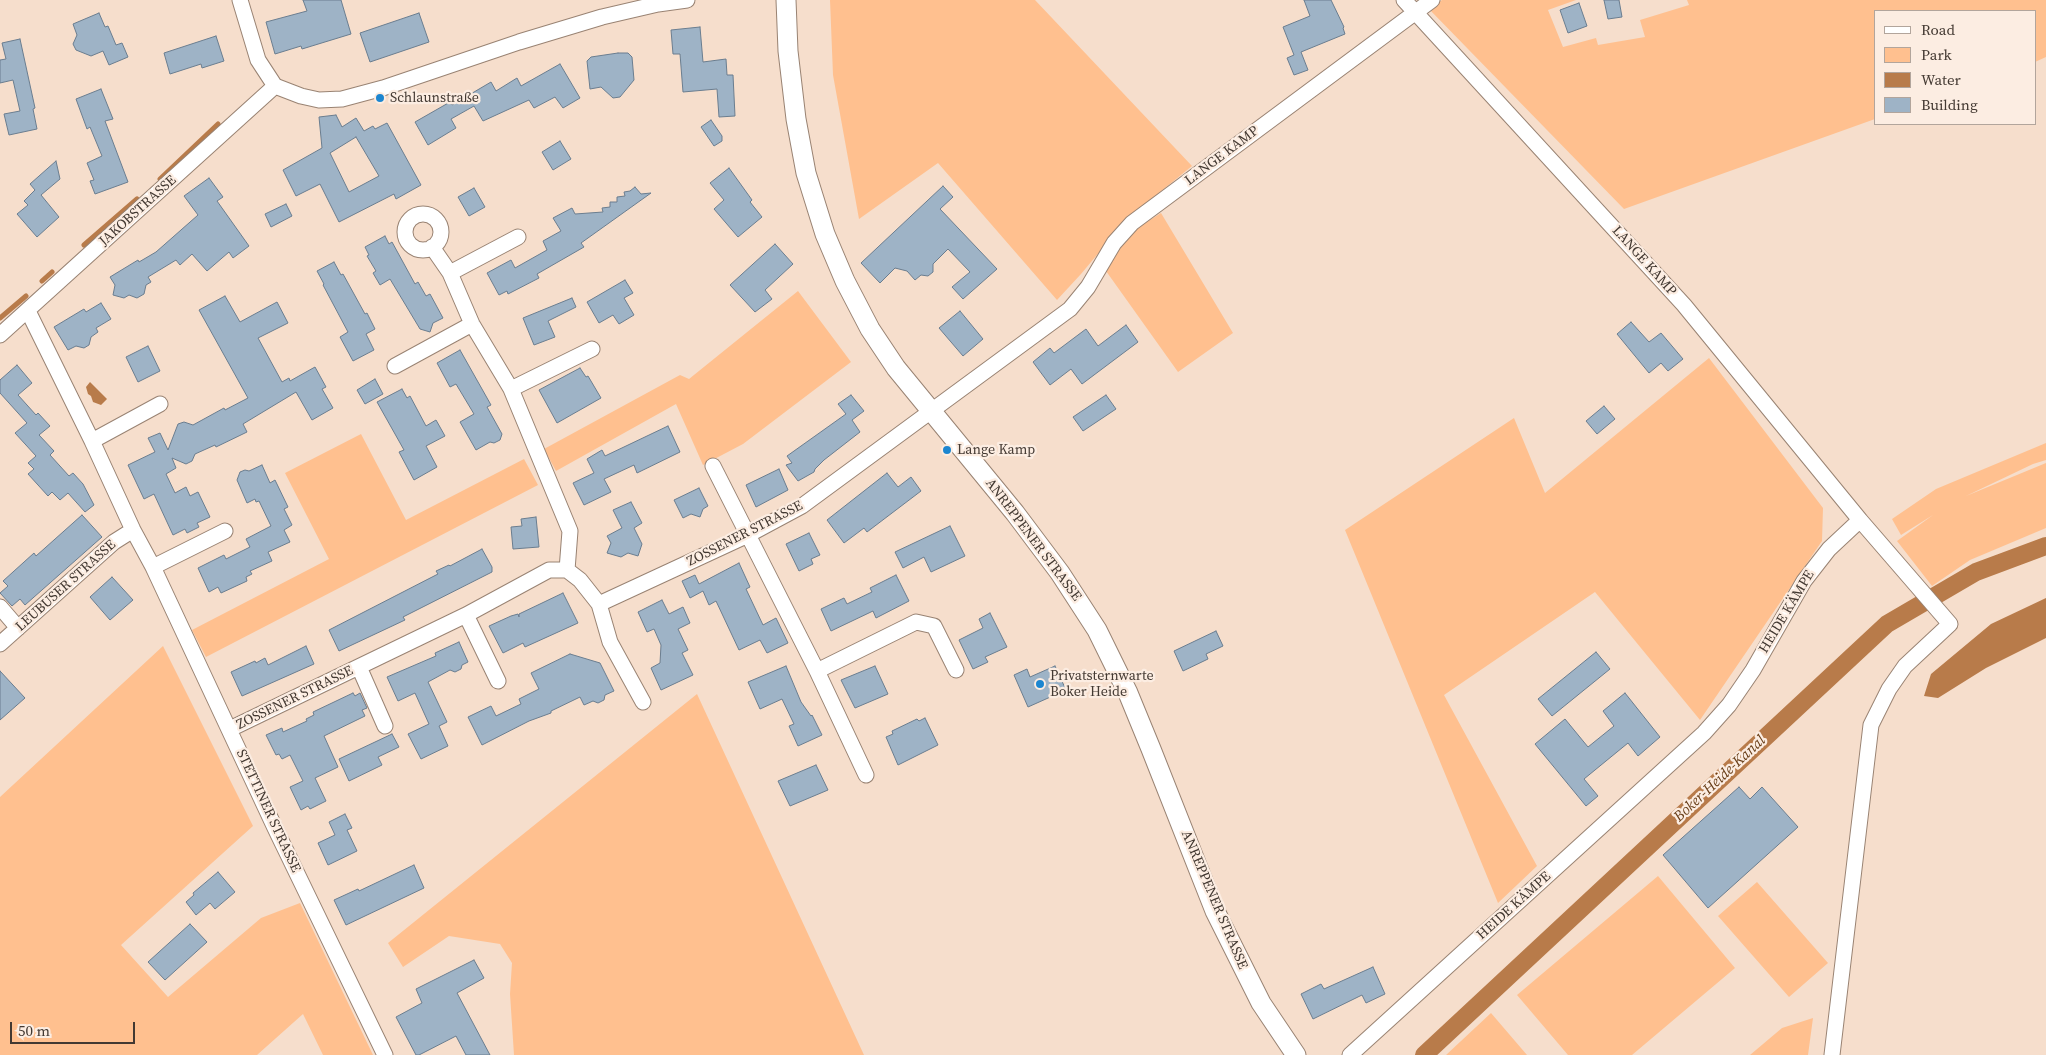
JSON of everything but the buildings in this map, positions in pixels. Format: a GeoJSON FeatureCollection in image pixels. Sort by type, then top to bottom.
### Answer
{"type":"FeatureCollection","features":[{"type":"Feature","properties":{"kind":"street"},"geometry":{"type":"LineString","coordinates":[[240,0],[258,60],[275,86],[300,96],[319,100],[342,99],[383,88],[519,42],[602,17],[658,4],[687,0]]}},
{"type":"Feature","properties":{"kind":"street","name":"ANREPPENER STRASSE"},"geometry":{"type":"LineString","coordinates":[[786,0],[788,50],[796,119],[806,173],[825,234],[846,281],[870,329],[896,368],[1016,513],[1060,573],[1096,630],[1145,733],[1219,919],[1261,1002],[1296,1055]]}},
{"type":"Feature","properties":{"kind":"street","name":"LANGE KAMP"},"geometry":{"type":"LineString","coordinates":[[1404,0],[1684,305],[1860,520]]}},
{"type":"Feature","properties":{"kind":"street","name":"LANGE KAMP"},"geometry":{"type":"LineString","coordinates":[[931,412],[1070,309],[1088,287],[1114,243],[1132,223],[1432,0]]}},
{"type":"Feature","properties":{"kind":"street","name":"JAKOBSTRASSE"},"geometry":{"type":"LineString","coordinates":[[0,335],[275,86]]}},
{"type":"Feature","properties":{"kind":"street"},"geometry":{"type":"LineString","coordinates":[[450,273],[518,237]]}},
{"type":"Feature","properties":{"kind":"street"},"geometry":{"type":"LineString","coordinates":[[432,247],[450,273],[472,324],[511,389],[570,531],[566,570],[580,580],[598,604],[610,642],[643,702]]}},
{"type":"Feature","properties":{"kind":"street","name":"STETTINER STRASSE"},"geometry":{"type":"LineString","coordinates":[[28,311],[92,441],[133,530],[153,567],[275,828],[385,1055]]}},
{"type":"Feature","properties":{"kind":"street"},"geometry":{"type":"LineString","coordinates":[[395,366],[472,324]]}},
{"type":"Feature","properties":{"kind":"street"},"geometry":{"type":"LineString","coordinates":[[511,389],[592,349]]}},
{"type":"Feature","properties":{"kind":"street"},"geometry":{"type":"LineString","coordinates":[[92,441],[160,404]]}},
{"type":"Feature","properties":{"kind":"street","name":"ZOSSENER STRASSE"},"geometry":{"type":"LineString","coordinates":[[598,604],[748,535],[802,506],[931,412]]}},
{"type":"Feature","properties":{"kind":"street"},"geometry":{"type":"LineString","coordinates":[[713,466],[817,671],[866,775]]}},
{"type":"Feature","properties":{"kind":"street"},"geometry":{"type":"LineString","coordinates":[[1832,1055],[1871,725],[1884,697],[1906,666],[1950,624],[1860,520]]}},
{"type":"Feature","properties":{"kind":"street","name":"HEIDE KÄMPE"},"geometry":{"type":"LineString","coordinates":[[1350,1055],[1704,733],[1729,705],[1753,670],[1804,580],[1829,549],[1860,520]]}},
{"type":"Feature","properties":{"kind":"street","name":"LEUBUSER STRASSE"},"geometry":{"type":"LineString","coordinates":[[0,644],[114,542],[133,530]]}},
{"type":"Feature","properties":{"kind":"street"},"geometry":{"type":"LineString","coordinates":[[153,567],[225,531]]}},
{"type":"Feature","properties":{"kind":"street","name":"ZOSSENER STRASSE"},"geometry":{"type":"LineString","coordinates":[[230,729],[466,614],[549,570],[566,570]]}},
{"type":"Feature","properties":{"kind":"street"},"geometry":{"type":"LineString","coordinates":[[0,607],[18,628]]}},
{"type":"Feature","properties":{"kind":"street"},"geometry":{"type":"LineString","coordinates":[[466,614],[498,681]]}},
{"type":"Feature","properties":{"kind":"street"},"geometry":{"type":"LineString","coordinates":[[817,671],[916,622],[934,626],[956,670]]}},
{"type":"Feature","properties":{"kind":"street","name":"ZOSSENER STRASSE"},"geometry":{"type":"LineString","coordinates":[[359,666],[385,726]]}},
{"type":"Feature","properties":{"kind":"green space"},"geometry":{"type":"Polygon","coordinates":[[[830,0],[1035,0],[1192,166],[1127,219],[1057,300],[938,163],[859,219],[833,75],[830,0]]]}},
{"type":"Feature","properties":{"kind":"green space"},"geometry":{"type":"Polygon","coordinates":[[[1442,0],[1576,0],[1548,10],[1563,47],[1596,38],[1598,45],[1645,37],[1640,20],[1689,5],[1687,0],[2046,0],[2046,57],[2036,62],[2036,10],[1874,10],[1874,119],[1624,209],[1429,9],[1442,0]]]}},
{"type":"Feature","properties":{"kind":"green space"},"geometry":{"type":"Polygon","coordinates":[[[1161,213],[1233,333],[1178,372],[1106,271],[1119,249],[1136,229],[1161,213]]]}},
{"type":"Feature","properties":{"kind":"green space"},"geometry":{"type":"Polygon","coordinates":[[[798,291],[851,362],[743,444],[703,465],[676,404],[556,471],[544,449],[680,375],[689,379],[798,291]]]}},
{"type":"Feature","properties":{"kind":"green space"},"geometry":{"type":"Polygon","coordinates":[[[1709,358],[1823,508],[1822,541],[1700,720],[1595,592],[1444,695],[1537,866],[1498,903],[1345,530],[1514,418],[1545,493],[1709,358]]]}},
{"type":"Feature","properties":{"kind":"green space"},"geometry":{"type":"Polygon","coordinates":[[[361,434],[406,520],[524,459],[538,485],[206,657],[192,630],[329,559],[285,473],[361,434]]]}},
{"type":"Feature","properties":{"kind":"green space"},"geometry":{"type":"Polygon","coordinates":[[[2046,443],[2046,460],[2033,464],[1966,496],[2046,463],[2046,528],[1970,560],[1932,586],[1897,541],[1933,515],[1901,535],[1892,519],[1936,489],[2046,443]]]}},
{"type":"Feature","properties":{"kind":"green space"},"geometry":{"type":"Polygon","coordinates":[[[163,646],[253,826],[121,945],[168,997],[261,918],[300,903],[373,1055],[323,1055],[303,1014],[257,1055],[0,1055],[0,797],[163,646]]]}},
{"type":"Feature","properties":{"kind":"green space"},"geometry":{"type":"Polygon","coordinates":[[[697,694],[864,1055],[514,1055],[510,994],[512,963],[500,944],[449,936],[403,967],[388,943],[697,694]]]}},
{"type":"Feature","properties":{"kind":"green space"},"geometry":{"type":"Polygon","coordinates":[[[1658,876],[1735,968],[1632,1055],[1568,1055],[1517,995],[1658,876]]]}},
{"type":"Feature","properties":{"kind":"green space"},"geometry":{"type":"Polygon","coordinates":[[[1757,882],[1828,963],[1789,997],[1718,916],[1757,882]]]}},
{"type":"Feature","properties":{"kind":"green space"},"geometry":{"type":"Polygon","coordinates":[[[1491,1013],[1527,1055],[1446,1055],[1491,1013]]]}},
{"type":"Feature","properties":{"kind":"green space"},"geometry":{"type":"Polygon","coordinates":[[[1813,1018],[1808,1055],[1750,1055],[1782,1028],[1813,1018]]]}},
{"type":"Feature","properties":{"kind":"water"},"geometry":{"type":"Polygon","coordinates":[[[90,382],[107,399],[101,405],[93,402],[88,394],[86,387],[90,382]]]}},
{"type":"Feature","properties":{"kind":"water"},"geometry":{"type":"Polygon","coordinates":[[[2046,598],[2046,638],[1986,668],[1938,698],[1924,696],[1931,674],[1991,624],[2046,598]]]}},
{"type":"Feature","properties":{"kind":"waterway"},"geometry":{"type":"LineString","coordinates":[[160,179],[218,124]]}},
{"type":"Feature","properties":{"kind":"waterway"},"geometry":{"type":"LineString","coordinates":[[84,245],[137,199]]}},
{"type":"Feature","properties":{"kind":"waterway"},"geometry":{"type":"LineString","coordinates":[[42,281],[52,272]]}},
{"type":"Feature","properties":{"kind":"waterway"},"geometry":{"type":"LineString","coordinates":[[0,318],[26,296]]}},
{"type":"Feature","properties":{"kind":"waterway","name":"Boker-Heide-Kanal"},"geometry":{"type":"LineString","coordinates":[[1424,1055],[1887,624],[1976,572],[2046,546]]}},
{"type":"Feature","properties":{"kind":"place","name":"Schlaunstraße"},"geometry":{"type":"Point","coordinates":[380,98]}},
{"type":"Feature","properties":{"kind":"place","name":"Lange Kamp"},"geometry":{"type":"Point","coordinates":[947,450]}},
{"type":"Feature","properties":{"kind":"place","name":"Privatsternwarte Boker Heide"},"geometry":{"type":"Point","coordinates":[1040,684]}}]}
